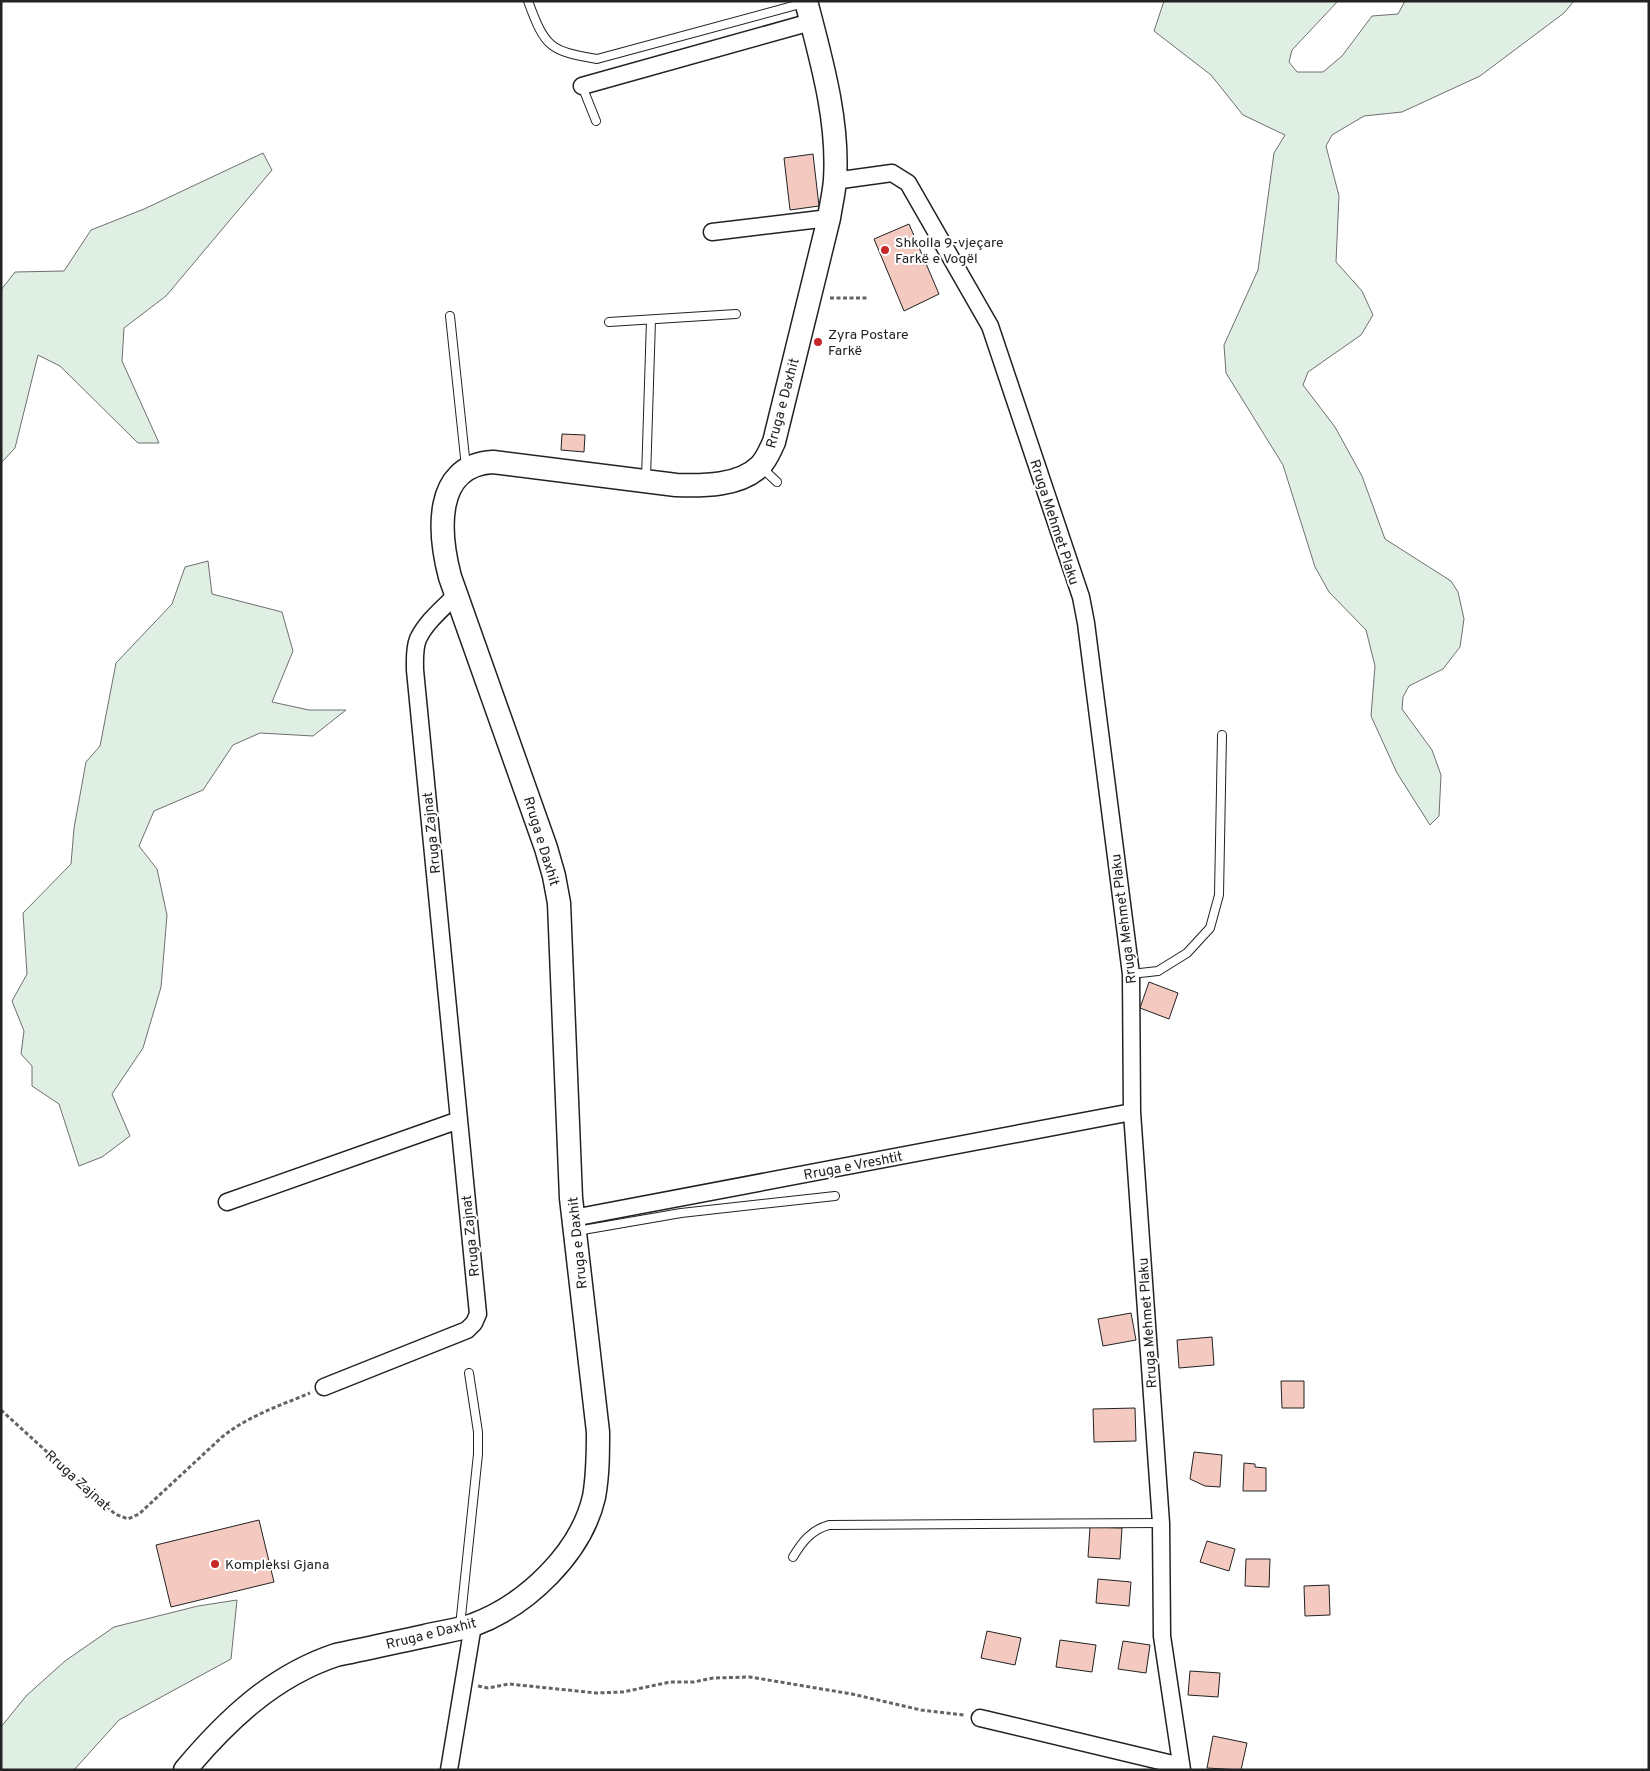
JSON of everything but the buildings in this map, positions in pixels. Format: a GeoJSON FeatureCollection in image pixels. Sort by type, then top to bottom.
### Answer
{"type":"FeatureCollection","features":[{"type":"Feature","properties":{"kind":"street"},"geometry":{"type":"LineString","coordinates":[[582,86],[808,9]]}},
{"type":"Feature","properties":{"kind":"street","name":"Rruga e Daxhit"},"geometry":{"type":"LineString","coordinates":[[185,1770],[212,1738],[241,1711],[275,1684],[295,1672],[336,1655],[466,1627],[509,1607],[530,1591],[551,1571],[571,1548],[585,1523],[594,1497],[598,1465],[598,1432],[574,1225],[562,932],[559,903],[546,848],[456,595],[445,558],[443,507],[452,485],[466,469],[475,464],[493,462],[646,482],[697,486],[737,479],[750,474],[768,456],[774,442],[829,218],[834,181],[834,148],[828,90],[808,9]]}},
{"type":"Feature","properties":{"kind":"street","name":"Rruga Mehmet Plaku"},"geometry":{"type":"LineString","coordinates":[[834,181],[892,173],[908,183],[990,326],[1081,597],[1086,623],[1131,974],[1132,1112],[1161,1523],[1162,1636],[1182,1768]]}},
{"type":"Feature","properties":{"kind":"street"},"geometry":{"type":"LineString","coordinates":[[712,232],[829,218]]}},
{"type":"Feature","properties":{"kind":"street","name":"Rruga Zajnat"},"geometry":{"type":"LineString","coordinates":[[324,1387],[467,1330],[478,1314],[415,670],[415,653],[418,640],[432,619],[456,595]]}},
{"type":"Feature","properties":{"kind":"street","name":"Rruga e Vreshtit"},"geometry":{"type":"LineString","coordinates":[[574,1225],[1132,1112]]}},
{"type":"Feature","properties":{"kind":"street"},"geometry":{"type":"LineString","coordinates":[[228,1202],[459,1120]]}},
{"type":"Feature","properties":{"kind":"street"},"geometry":{"type":"LineString","coordinates":[[449,1770],[464,1681],[466,1627]]}},
{"type":"Feature","properties":{"kind":"street"},"geometry":{"type":"LineString","coordinates":[[980,1718],[1182,1768]]}},
{"type":"Feature","properties":{"kind":"lane"},"geometry":{"type":"LineString","coordinates":[[528,1],[538,29],[549,44],[557,50],[568,54],[597,59],[808,9]]}},
{"type":"Feature","properties":{"kind":"lane"},"geometry":{"type":"LineString","coordinates":[[582,86],[596,121]]}},
{"type":"Feature","properties":{"kind":"lane"},"geometry":{"type":"LineString","coordinates":[[609,322],[736,314]]}},
{"type":"Feature","properties":{"kind":"lane"},"geometry":{"type":"LineString","coordinates":[[450,316],[466,469]]}},
{"type":"Feature","properties":{"kind":"lane"},"geometry":{"type":"LineString","coordinates":[[646,482],[650,320]]}},
{"type":"Feature","properties":{"kind":"lane"},"geometry":{"type":"LineString","coordinates":[[760,466],[777,482]]}},
{"type":"Feature","properties":{"kind":"lane"},"geometry":{"type":"LineString","coordinates":[[1131,974],[1158,971],[1187,954],[1210,928],[1219,895],[1222,734]]}},
{"type":"Feature","properties":{"kind":"lane"},"geometry":{"type":"LineString","coordinates":[[574,1225],[835,1196]]}},
{"type":"Feature","properties":{"kind":"lane"},"geometry":{"type":"LineString","coordinates":[[466,1627],[478,1454],[478,1432],[469,1373]]}},
{"type":"Feature","properties":{"kind":"lane"},"geometry":{"type":"LineString","coordinates":[[793,1557],[811,1534],[819,1528],[829,1526],[1161,1523]]}},
{"type":"Feature","properties":{"kind":"path"},"geometry":{"type":"LineString","coordinates":[[827,298],[869,298]]}},
{"type":"Feature","properties":{"kind":"path","name":"Rruga Zajnat"},"geometry":{"type":"LineString","coordinates":[[1,1410],[115,1514],[128,1519],[139,1514],[236,1426],[324,1387]]}},
{"type":"Feature","properties":{"kind":"path"},"geometry":{"type":"LineString","coordinates":[[464,1681],[488,1688],[509,1684],[596,1693],[623,1692],[670,1682],[713,1678],[750,1678],[852,1694],[921,1710],[956,1713],[980,1718]]}},
{"type":"Feature","properties":{"kind":"green space"},"geometry":{"type":"Polygon","coordinates":[[[1164,1],[1338,1],[1292,50],[1289,62],[1297,72],[1323,72],[1342,56],[1372,16],[1398,14],[1405,1],[1574,1],[1564,13],[1480,76],[1402,112],[1364,116],[1332,135],[1326,146],[1339,196],[1336,262],[1362,291],[1373,315],[1361,335],[1308,372],[1303,385],[1335,427],[1362,476],[1385,539],[1451,581],[1458,592],[1464,619],[1460,647],[1443,669],[1409,686],[1403,697],[1402,709],[1432,750],[1441,775],[1439,816],[1430,825],[1397,773],[1371,716],[1375,666],[1366,630],[1329,592],[1315,567],[1283,465],[1226,373],[1224,345],[1258,270],[1274,153],[1285,135],[1243,115],[1211,75],[1154,31],[1164,1]]]}},
{"type":"Feature","properties":{"kind":"green space"},"geometry":{"type":"Polygon","coordinates":[[[263,153],[272,170],[166,296],[124,328],[122,361],[159,443],[138,443],[60,366],[38,355],[15,448],[1,463],[1,290],[15,272],[64,271],[91,230],[144,209],[263,153]]]}},
{"type":"Feature","properties":{"kind":"green space"},"geometry":{"type":"Polygon","coordinates":[[[208,561],[212,594],[282,612],[293,651],[272,702],[309,710],[346,710],[313,736],[260,733],[233,745],[203,790],[154,811],[139,846],[157,869],[167,915],[161,987],[143,1048],[112,1094],[130,1136],[102,1157],[79,1166],[59,1104],[32,1086],[32,1066],[21,1054],[24,1031],[12,1001],[27,974],[23,913],[71,864],[74,828],[86,762],[100,746],[116,663],[172,604],[185,567],[208,561]]]}},
{"type":"Feature","properties":{"kind":"green space"},"geometry":{"type":"Polygon","coordinates":[[[237,1600],[231,1659],[119,1720],[74,1770],[1,1770],[1,1727],[26,1696],[65,1661],[114,1627],[198,1606],[237,1600]]]}},
{"type":"Feature","properties":{"kind":"place","name":"Shkolla 9-vjeçare Farkë e Vogël"},"geometry":{"type":"Point","coordinates":[885,250]}},
{"type":"Feature","properties":{"kind":"place","name":"Zyra Postare Farkë"},"geometry":{"type":"Point","coordinates":[818,342]}},
{"type":"Feature","properties":{"kind":"place","name":"Kompleksi Gjana"},"geometry":{"type":"Point","coordinates":[215,1564]}}]}
